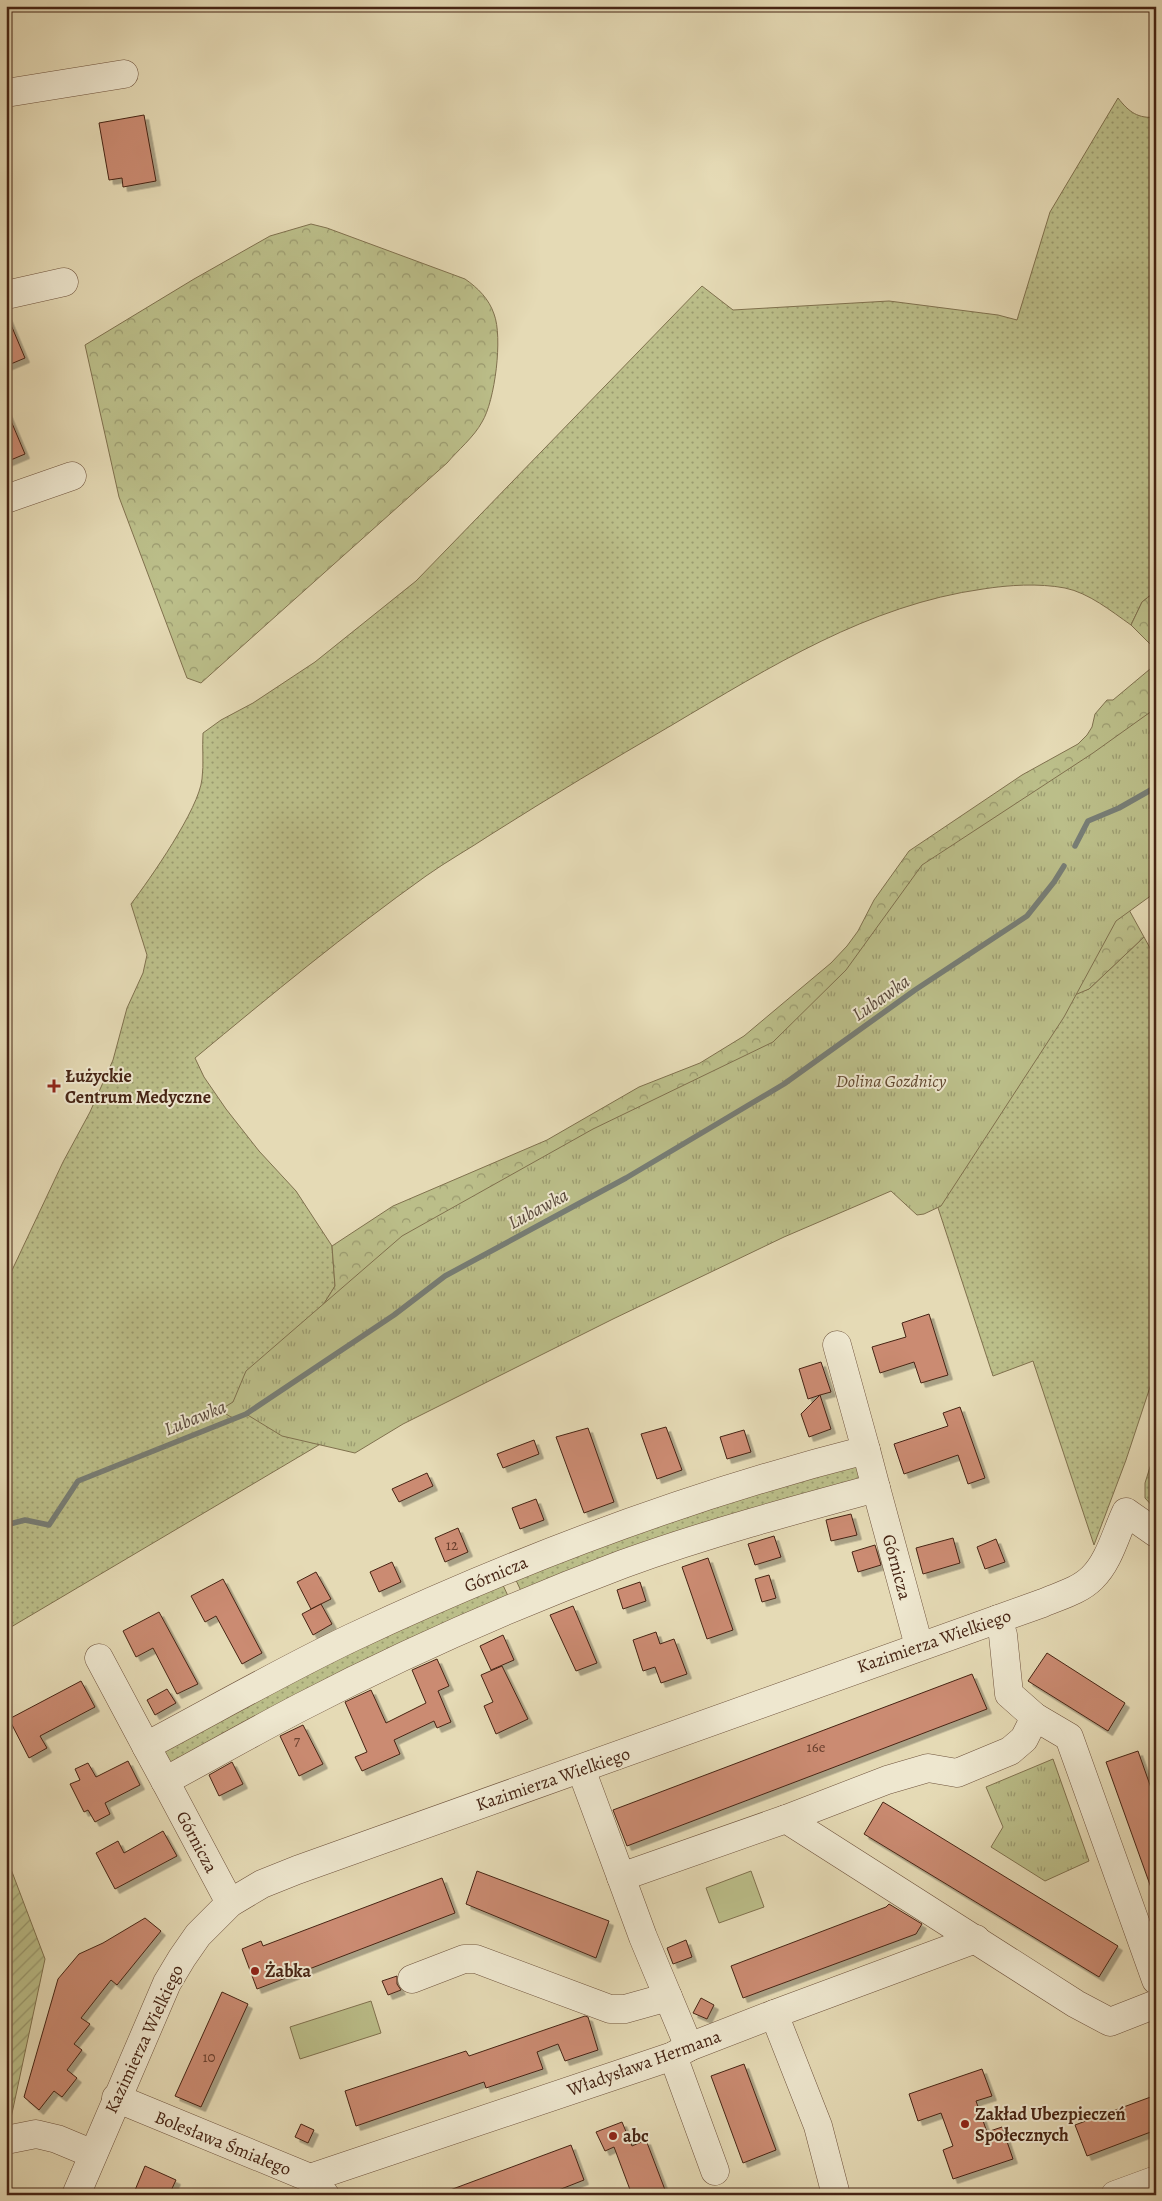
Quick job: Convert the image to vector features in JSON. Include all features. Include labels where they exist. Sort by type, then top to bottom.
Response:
[{"type":"street","points":[[6,92],[124,74]]},
{"type":"street","points":[[6,295],[64,282]]},
{"type":"street","points":[[6,499],[72,476]]},
{"type":"street","name":"Górnicza","points":[[837,1345],[919,1646]]},
{"type":"street","name":"Górnicza","points":[[146,1746],[350,1639],[503,1570],[585,1538],[772,1475],[866,1450]]},
{"type":"street","points":[[165,1781],[302,1707],[413,1652],[518,1606],[624,1564],[787,1512],[876,1488]]},
{"type":"street","name":"Kazimierza Wielkiego","points":[[76,2195],[116,2098],[167,1983],[198,1934],[230,1903],[262,1884],[297,1870],[998,1619],[1078,1588],[1092,1578],[1103,1564],[1126,1512],[1153,1531]]},
{"type":"street","points":[[503,1570],[518,1606]]},
{"type":"street","points":[[998,1619],[1003,1635],[1009,1694],[1035,1717],[1069,1737],[1156,1980]]},
{"type":"street","name":"Górnicza","points":[[99,1658],[230,1903]]},
{"type":"street","points":[[621,1877],[786,1819],[887,1780],[928,1768],[957,1774],[1010,1751],[1024,1739],[1035,1717]]},
{"type":"street","points":[[581,1769],[643,1937],[668,1997],[681,2052],[715,2171]]},
{"type":"street","points":[[786,1819],[1076,2004],[1110,2022],[1156,2004]]},
{"type":"street","name":"Władysława Hermana","points":[[317,2186],[681,2052],[774,2014],[976,1939]]},
{"type":"street","points":[[412,1979],[464,1959],[476,1958],[610,2009],[625,2009],[668,1997]]},
{"type":"street","points":[[774,2014],[818,2126],[836,2195]]},
{"type":"street","name":"Bolesława Śmiałego","points":[[116,2098],[317,2186]]},
{"type":"street","points":[[6,2140],[36,2134],[57,2139],[93,2154]]},
{"type":"street","points":[[1115,2195],[1156,2180]]},
{"type":"green space","points":[[1118,98],[1134,114],[1144,117],[1156,117],[1156,591],[1142,602],[1131,625],[1100,603],[1074,590],[1044,585],[1013,586],[983,589],[941,597],[900,609],[821,641],[626,752],[434,871],[338,942],[195,1058],[204,1077],[226,1109],[259,1151],[296,1191],[332,1246],[335,1286],[300,1342],[334,1436],[6,1630],[6,1283],[63,1162],[90,1112],[113,1060],[127,1008],[143,973],[147,955],[131,904],[150,878],[183,825],[199,792],[203,768],[203,733],[315,662],[416,581],[702,286],[733,310],[889,301],[998,315],[1017,320],[1050,212]]},
{"type":"green space","points":[[311,224],[327,228],[465,279],[479,290],[489,303],[497,324],[498,353],[491,400],[479,428],[447,463],[201,683],[187,678],[119,497],[85,345],[194,279],[270,236]]},
{"type":"green space","points":[[1156,591],[1156,650],[1131,625],[1142,602]]},
{"type":"green space","points":[[1156,664],[1156,875],[1112,879],[1144,937],[1089,989],[970,1039],[300,1342],[335,1286],[332,1246],[393,1206],[547,1140],[639,1087],[700,1063],[744,1036],[831,963],[847,946],[858,931],[874,900],[909,851],[1022,775],[1078,744],[1087,735],[1092,727],[1095,714],[1107,700],[1113,700]]},
{"type":"green space","name":"Dolina Gozdnicy","points":[[1156,708],[1156,892],[1116,921],[1064,1017],[941,1206],[924,1214],[917,1215],[891,1191],[784,1237],[613,1319],[403,1424],[355,1453],[282,1436],[246,1414],[234,1419],[220,1410],[233,1402],[246,1371],[402,1236],[593,1129],[773,1042],[846,970],[922,865],[1093,753]]},
{"type":"green space","points":[[1144,937],[1156,959],[1156,1369],[1126,1460],[1094,1545],[1033,1361],[993,1376],[927,1174],[733,1104],[1089,989]]},
{"type":"green space","points":[[1156,1448],[1156,1510],[1145,1498],[1145,1483]]},
{"type":"green space","points":[[856,1461],[864,1479],[521,1591],[515,1578],[517,1573]]},
{"type":"green space","points":[[502,1583],[508,1596],[170,1766],[163,1746],[293,1675]]},
{"type":"green space","points":[[1053,1759],[1089,1861],[1045,1881],[991,1847],[1003,1827],[986,1787]]},
{"type":"green space","points":[[6,1856],[45,1959],[8,2132],[6,2133]]},
{"type":"green space","points":[[751,1871],[764,1907],[719,1923],[706,1888]]},
{"type":"green space","points":[[371,2001],[381,2033],[300,2059],[290,2027]]},
{"type":"building","points":[[144,115],[156,181],[123,187],[122,178],[109,180],[99,123]]},
{"type":"building","points":[[6,313],[25,358],[6,366]]},
{"type":"building","points":[[6,409],[25,454],[6,462]]},
{"type":"building","points":[[929,1314],[948,1375],[921,1383],[914,1362],[880,1373],[872,1347],[906,1337],[902,1323]]},
{"type":"building","points":[[821,1362],[831,1392],[808,1399],[799,1369]]},
{"type":"building","points":[[820,1395],[831,1429],[809,1437],[801,1414]]},
{"type":"building","points":[[960,1407],[985,1478],[968,1484],[958,1455],[904,1474],[894,1444],[948,1426],[943,1413]]},
{"type":"building","points":[[666,1427],[682,1470],[657,1479],[641,1434]]},
{"type":"building","points":[[588,1428],[614,1502],[584,1513],[556,1437]]},
{"type":"building","points":[[744,1430],[751,1452],[727,1459],[720,1437]]},
{"type":"building","points":[[534,1440],[539,1454],[503,1468],[497,1454]]},
{"type":"building","points":[[427,1473],[433,1486],[399,1502],[392,1489]]},
{"type":"building","points":[[536,1499],[544,1520],[520,1529],[512,1508]]},
{"type":"building","points":[[851,1514],[857,1535],[831,1541],[826,1520]]},
{"type":"building","points":[[458,1528],[468,1552],[445,1562],[435,1538]]},
{"type":"building","points":[[774,1536],[781,1557],[755,1565],[748,1544]]},
{"type":"building","points":[[953,1538],[960,1563],[923,1574],[916,1548]]},
{"type":"building","points":[[996,1539],[1005,1562],[985,1569],[977,1547]]},
{"type":"building","points":[[875,1545],[881,1565],[858,1572],[852,1552]]},
{"type":"building","points":[[708,1558],[733,1630],[707,1639],[682,1567]]},
{"type":"building","points":[[392,1562],[401,1582],[379,1592],[370,1572]]},
{"type":"building","points":[[316,1572],[331,1599],[311,1609],[297,1582]]},
{"type":"building","points":[[769,1575],[776,1598],[762,1602],[755,1579]]},
{"type":"building","points":[[223,1579],[262,1653],[242,1664],[216,1616],[205,1622],[191,1596]]},
{"type":"building","points":[[640,1582],[646,1601],[623,1609],[617,1590]]},
{"type":"building","points":[[321,1604],[332,1624],[313,1635],[302,1614]]},
{"type":"building","points":[[573,1606],[597,1663],[576,1671],[550,1615]]},
{"type":"building","points":[[159,1612],[198,1684],[177,1694],[153,1648],[136,1657],[123,1631]]},
{"type":"building","points":[[656,1632],[660,1644],[674,1639],[687,1674],[661,1683],[655,1667],[643,1671],[633,1640]]},
{"type":"building","points":[[503,1635],[514,1660],[491,1670],[480,1646]]},
{"type":"building","points":[[1047,1653],[1125,1703],[1108,1731],[1028,1681]]},
{"type":"building","points":[[437,1659],[449,1686],[438,1691],[451,1722],[437,1728],[434,1721],[394,1740],[400,1754],[362,1771],[355,1757],[367,1752],[345,1702],[371,1690],[386,1723],[426,1703],[412,1670]]},
{"type":"building","points":[[502,1666],[528,1719],[496,1734],[484,1706],[493,1702],[481,1675]]},
{"type":"building","points":[[972,1674],[987,1709],[627,1846],[613,1810]]},
{"type":"building","points":[[81,1681],[95,1707],[40,1736],[47,1748],[29,1758],[9,1719]]},
{"type":"building","points":[[167,1689],[176,1703],[155,1715],[147,1700]]},
{"type":"building","points":[[303,1725],[323,1764],[299,1776],[280,1736]]},
{"type":"building","points":[[1138,1751],[1156,1802],[1156,1896],[1154,1896],[1106,1762]]},
{"type":"building","points":[[128,1761],[140,1785],[105,1803],[110,1814],[95,1822],[88,1810],[84,1812],[70,1784],[80,1780],[75,1769],[88,1763],[96,1777]]},
{"type":"building","points":[[232,1762],[243,1784],[219,1796],[209,1775]]},
{"type":"building","points":[[883,1802],[1118,1946],[1099,1977],[864,1834]]},
{"type":"building","points":[[163,1831],[177,1856],[115,1889],[96,1853],[118,1841],[124,1853]]},
{"type":"building","points":[[477,1871],[609,1921],[596,1958],[466,1904]]},
{"type":"building","points":[[442,1878],[455,1913],[257,1989],[242,1949],[261,1941],[263,1946]]},
{"type":"building","points":[[889,1904],[922,1924],[916,1934],[743,1998],[731,1966],[886,1907]]},
{"type":"building","points":[[145,1918],[161,1931],[117,1985],[111,1980],[81,2018],[90,2024],[74,2044],[82,2050],[67,2070],[77,2078],[62,2097],[54,2091],[39,2110],[24,2097],[58,1979],[79,1954],[103,1943]]},
{"type":"building","points":[[686,1940],[692,1957],[673,1964],[667,1948]]},
{"type":"building","points":[[397,1976],[397,1984],[401,1990],[388,1995],[382,1981]]},
{"type":"building","points":[[222,1992],[248,2004],[201,2107],[175,2096]]},
{"type":"building","points":[[701,1998],[714,2005],[707,2019],[693,2013]]},
{"type":"building","points":[[585,2016],[588,2017],[598,2050],[565,2061],[558,2044],[537,2052],[543,2069],[486,2088],[484,2082],[356,2126],[345,2091],[466,2051],[469,2056]]},
{"type":"building","points":[[744,2064],[776,2150],[743,2163],[711,2076]]},
{"type":"building","name":"Zakład Ubezpieczeń Społecznych","points":[[982,2069],[992,2096],[976,2101],[987,2132],[1002,2127],[1013,2159],[953,2179],[943,2150],[953,2146],[941,2113],[918,2121],[909,2094]]},
{"type":"building","points":[[1156,2095],[1156,2130],[1087,2156],[1075,2125]]},
{"type":"building","points":[[622,2122],[632,2146],[646,2140],[667,2195],[632,2195],[614,2147],[605,2151],[596,2132]]},
{"type":"building","points":[[301,2124],[314,2130],[308,2143],[295,2137]]},
{"type":"building","points":[[571,2145],[584,2180],[546,2195],[442,2195],[442,2193]]},
{"type":"building","points":[[145,2166],[176,2180],[169,2195],[133,2195]]},
{"type":"waterway","name":"Lubawka","points":[[1075,846],[1088,821],[1119,808],[1156,787]]},
{"type":"waterway","name":"Lubawka","points":[[6,1525],[25,1520],[49,1525],[78,1481],[246,1414],[394,1315],[445,1276],[626,1178],[784,1084],[915,990],[1027,916],[1064,866]]},
{"type":"place","name":"Łużyckie Centrum Medyczne","points":[[54,1086]]},
{"type":"place","name":"Żabka","points":[[255,1971]]},
{"type":"place","name":"Zakład Ubezpieczeń Społecznych","points":[[965,2124]]},
{"type":"place","name":"abc","points":[[613,2136]]}]
